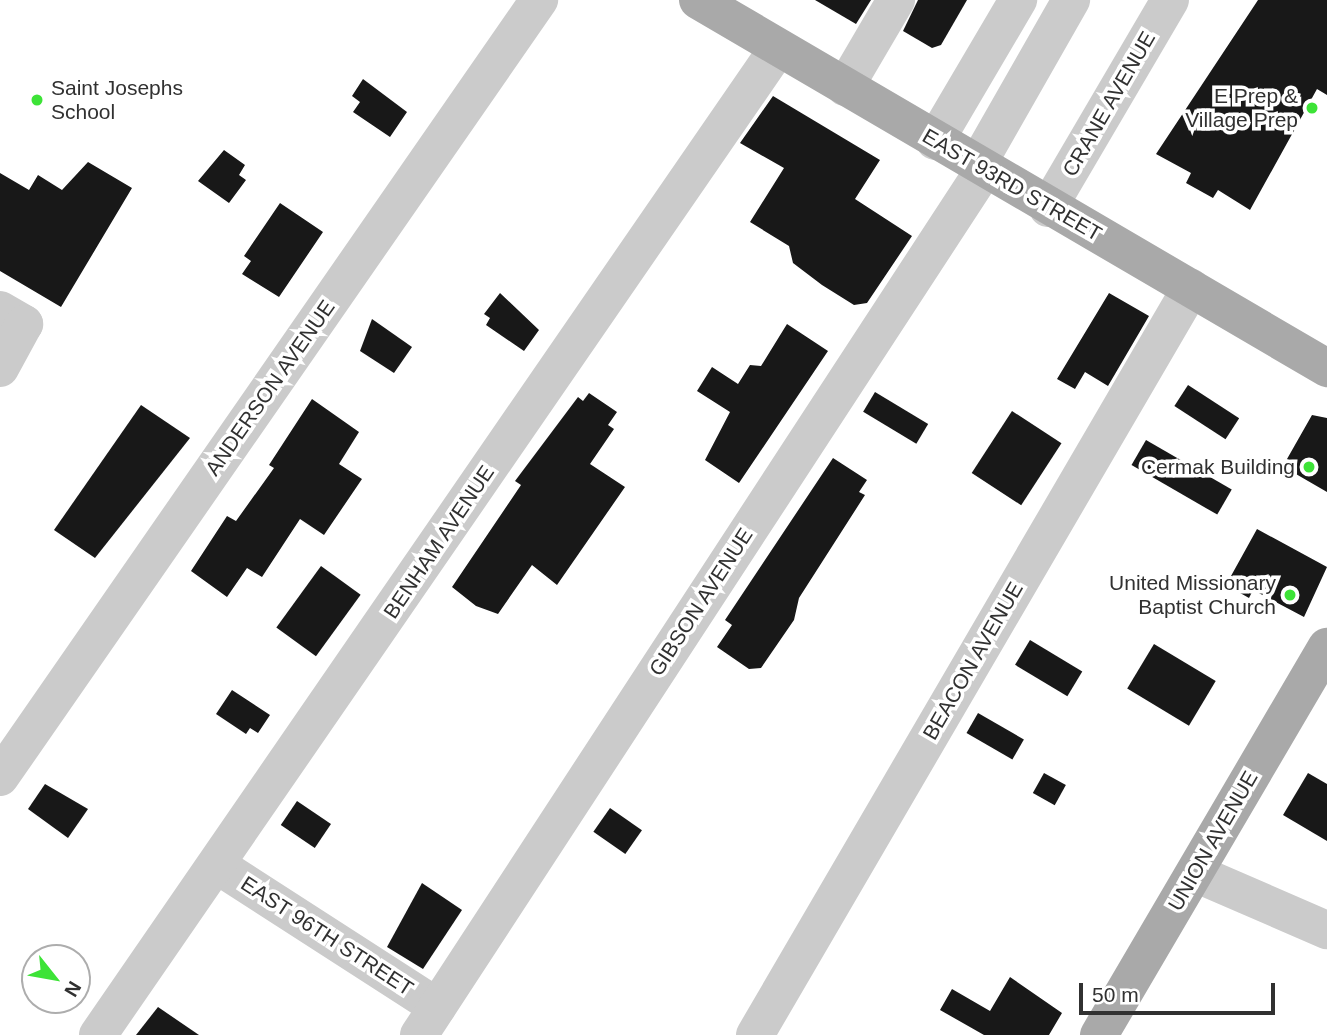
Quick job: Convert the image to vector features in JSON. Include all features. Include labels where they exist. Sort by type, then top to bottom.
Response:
[{"type":"main road","name":"EAST 93RD STREET","points":[[716,4],[778,48],[1327,369]]},
{"type":"main road","name":"UNION AVENUE","points":[[1099,1035],[1327,647]]},
{"type":"street","name":"ANDERSON AVENUE","points":[[0,776],[539,0]]},
{"type":"street","points":[[845,87],[896,0]]},
{"type":"street","points":[[935,141],[1018,0]]},
{"type":"street","name":"GIBSON AVENUE","points":[[428,1021],[980,168],[1071,0]]},
{"type":"street","name":"CRANE AVENUE","points":[[1048,208],[1170,0]]},
{"type":"street","name":"BENHAM AVENUE","points":[[98,1035],[778,48]]},
{"type":"street","name":"BEACON AVENUE","points":[[755,1035],[1191,288]]},
{"type":"street","points":[[0,310],[24,324],[0,368]]},
{"type":"street","name":"EAST 96TH STREET","points":[[217,865],[428,1021]]},
{"type":"street","points":[[1195,873],[1327,930]]},
{"type":"building","points":[[815,0],[871,0],[856,24]]},
{"type":"building","points":[[918,0],[967,0],[941,45],[932,48],[903,31]]},
{"type":"building","points":[[1258,0],[1327,0],[1327,95],[1317,89],[1250,210],[1218,190],[1213,198],[1186,183],[1191,173],[1156,154]]},
{"type":"building","points":[[363,79],[407,112],[390,137],[353,112],[360,102],[352,96]]},
{"type":"building","points":[[773,96],[880,160],[855,199],[912,236],[867,303],[854,305],[822,285],[793,263],[789,246],[750,222],[784,168],[740,143]]},
{"type":"building","points":[[224,150],[245,165],[239,175],[246,180],[229,203],[198,181]]},
{"type":"building","points":[[88,162],[132,188],[61,307],[0,271],[0,173],[29,190],[38,175],[62,190]]},
{"type":"building","points":[[280,203],[323,232],[279,297],[242,274],[251,261],[244,256]]},
{"type":"building","points":[[500,293],[539,330],[524,351],[486,325],[490,318],[484,314]]},
{"type":"building","points":[[1109,293],[1149,316],[1108,386],[1085,372],[1075,389],[1057,379]]},
{"type":"building","points":[[372,319],[412,347],[394,373],[360,351]]},
{"type":"building","points":[[787,324],[828,351],[739,483],[705,460],[730,412],[697,391],[712,367],[738,384],[750,365],[761,366]]},
{"type":"building","points":[[1188,385],[1239,418],[1226,439],[1174,406]]},
{"type":"building","points":[[875,392],[928,424],[916,444],[863,412]]},
{"type":"building","points":[[589,393],[617,412],[608,425],[614,429],[590,464],[625,487],[557,585],[532,565],[498,614],[476,606],[452,587],[521,485],[515,481],[578,397],[583,401]]},
{"type":"building","points":[[312,399],[359,432],[339,464],[362,479],[324,535],[300,519],[262,577],[247,568],[227,597],[191,571],[227,516],[236,521],[274,468],[269,465]]},
{"type":"building","points":[[141,405],[190,438],[95,558],[54,530]]},
{"type":"building","points":[[1012,411],[1061,443],[1021,505],[972,473]]},
{"type":"building","name":"Cermak Building","points":[[1312,415],[1327,418],[1327,492],[1289,470],[1293,463],[1287,459]]},
{"type":"building","points":[[1146,440],[1232,490],[1217,515],[1132,465]]},
{"type":"building","points":[[833,458],[867,480],[859,492],[865,495],[799,598],[794,620],[761,668],[749,669],[717,647],[732,625],[725,620]]},
{"type":"building","points":[[1257,529],[1327,567],[1304,617],[1253,590],[1249,598],[1226,585]]},
{"type":"building","points":[[321,566],[361,595],[316,656],[276,627]]},
{"type":"building","points":[[1030,640],[1082,671],[1067,696],[1015,665]]},
{"type":"building","points":[[1154,644],[1216,681],[1189,726],[1127,689]]},
{"type":"building","points":[[232,690],[270,715],[258,733],[250,728],[246,734],[216,714]]},
{"type":"building","points":[[978,713],[1024,739],[1012,759],[966,733]]},
{"type":"building","points":[[1044,773],[1066,785],[1055,805],[1033,793]]},
{"type":"building","points":[[1308,773],[1327,784],[1327,841],[1283,815]]},
{"type":"building","points":[[45,784],[88,809],[68,838],[28,809]]},
{"type":"building","points":[[297,801],[331,824],[315,848],[281,825]]},
{"type":"building","points":[[610,808],[642,830],[625,854],[593,832]]},
{"type":"building","points":[[422,883],[462,910],[423,969],[387,947]]},
{"type":"building","points":[[1010,977],[1062,1013],[1049,1035],[984,1035],[940,1010],[952,989],[990,1011]]},
{"type":"building","points":[[158,1007],[199,1035],[136,1035]]},
{"type":"place","name":"Saint Josephs School","points":[[37,100]]},
{"type":"place","name":"E Prep & Village Prep","points":[[1312,108]]},
{"type":"place","name":"Cermak Building","points":[[1309,467]]},
{"type":"place","name":"United Missionary Baptist Church","points":[[1290,595]]}]
